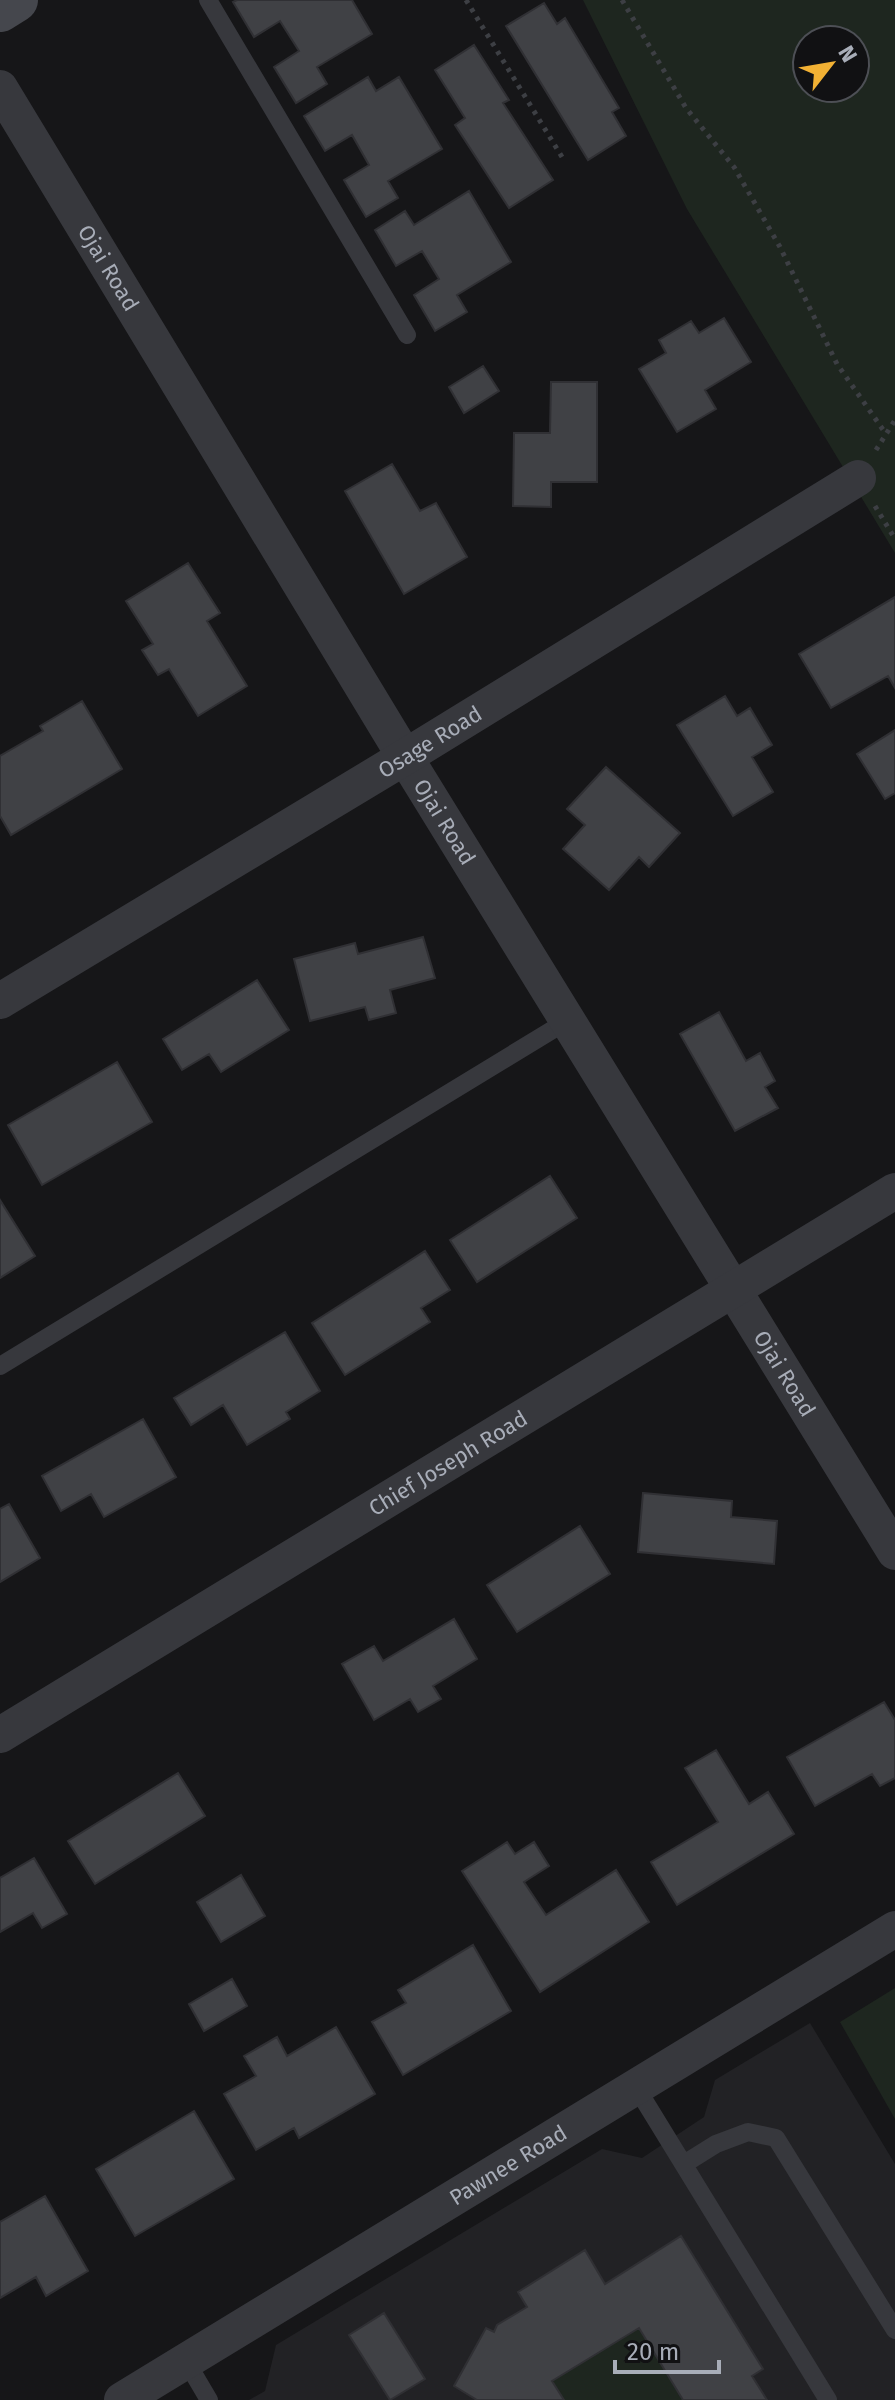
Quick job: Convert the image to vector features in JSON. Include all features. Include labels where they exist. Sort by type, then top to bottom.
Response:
[{"type":"main road","points":[[0,10],[16,0]]},
{"type":"street","name":"Ojai Road","points":[[0,88],[405,757],[895,1552]]},
{"type":"street","name":"Osage Road","points":[[0,1001],[405,757],[858,478]]},
{"type":"street","name":"Chief Joseph Road","points":[[0,1735],[895,1191]]},
{"type":"street","name":"Pawnee Road","points":[[122,2400],[895,1929]]},
{"type":"lane","points":[[208,0],[407,335]]},
{"type":"lane","points":[[0,1366],[567,1021]]},
{"type":"lane","points":[[636,2087],[828,2400]]},
{"type":"lane","points":[[684,2164],[716,2144],[748,2132],[776,2138],[895,2330]]},
{"type":"lane","points":[[186,2361],[209,2400]]},
{"type":"path","points":[[466,0],[562,157]]},
{"type":"path","points":[[622,0],[686,108],[734,167],[780,247],[837,364],[886,434]]},
{"type":"shaded area","points":[[583,0],[895,0],[895,553],[687,209]]},
{"type":"shaded area","points":[[895,1988],[895,2119],[840,2022]]},
{"type":"shaded area","points":[[810,2023],[895,2164],[895,2400],[249,2400],[265,2391],[276,2345],[602,2149],[642,2158],[704,2117],[715,2080]]},
{"type":"shaded area","points":[[639,2328],[683,2400],[564,2400],[552,2381]]},
{"type":"building","points":[[352,0],[372,34],[317,67],[327,84],[296,103],[274,67],[299,51],[280,21],[254,37],[233,2]]},
{"type":"building","points":[[544,3],[557,24],[565,18],[619,108],[612,112],[626,136],[588,160],[506,26]]},
{"type":"building","points":[[474,45],[509,100],[503,103],[553,180],[509,208],[455,125],[465,118],[435,70]]},
{"type":"building","points":[[368,77],[376,91],[399,77],[442,149],[388,181],[398,198],[366,217],[344,180],[369,165],[352,135],[325,151],[304,116]]},
{"type":"building","points":[[469,191],[511,262],[457,295],[467,312],[435,331],[414,295],[439,279],[422,251],[396,266],[375,230],[405,211],[414,225]]},
{"type":"building","points":[[724,318],[751,362],[705,390],[716,409],[677,432],[639,369],[666,353],[659,340],[691,321],[699,333]]},
{"type":"building","points":[[483,366],[499,391],[464,413],[449,387]]},
{"type":"building","points":[[551,382],[597,382],[597,482],[551,482],[551,507],[513,506],[514,433],[550,433]]},
{"type":"building","points":[[392,464],[420,511],[436,503],[467,557],[404,594],[345,491]]},
{"type":"building","points":[[188,563],[220,613],[207,621],[247,686],[198,716],[169,669],[158,675],[142,650],[153,644],[126,601]]},
{"type":"building","points":[[895,597],[895,688],[888,676],[831,708],[799,654]]},
{"type":"building","points":[[725,696],[737,716],[750,708],[772,745],[752,757],[773,792],[733,816],[677,725]]},
{"type":"building","points":[[82,701],[122,769],[11,835],[0,816],[0,756],[43,731],[40,726]]},
{"type":"building","points":[[895,730],[895,793],[885,799],[857,754]]},
{"type":"building","points":[[606,767],[680,833],[649,867],[639,857],[609,890],[563,849],[585,825],[567,809]]},
{"type":"building","points":[[423,937],[435,978],[390,990],[396,1013],[369,1020],[365,1007],[310,1021],[294,959],[355,943],[358,954]]},
{"type":"building","points":[[257,980],[289,1030],[221,1072],[209,1054],[182,1070],[163,1039]]},
{"type":"building","points":[[719,1012],[746,1061],[760,1053],[775,1081],[765,1087],[778,1108],[735,1131],[680,1034]]},
{"type":"building","points":[[117,1062],[152,1122],[42,1185],[8,1125]]},
{"type":"building","points":[[550,1176],[577,1218],[477,1282],[450,1240]]},
{"type":"building","points":[[0,1200],[35,1256],[0,1278]]},
{"type":"building","points":[[425,1251],[450,1290],[421,1308],[430,1322],[345,1375],[312,1323]]},
{"type":"building","points":[[285,1332],[320,1391],[286,1412],[290,1419],[247,1445],[223,1405],[191,1425],[174,1398]]},
{"type":"building","points":[[143,1419],[176,1477],[104,1517],[91,1494],[61,1511],[42,1476]]},
{"type":"building","points":[[643,1493],[732,1501],[731,1517],[777,1521],[774,1564],[638,1552]]},
{"type":"building","points":[[9,1504],[40,1558],[0,1582],[0,1509]]},
{"type":"building","points":[[580,1526],[610,1574],[517,1632],[487,1585]]},
{"type":"building","points":[[454,1619],[477,1659],[433,1686],[441,1699],[418,1712],[410,1699],[374,1720],[342,1664],[374,1646],[383,1661]]},
{"type":"building","points":[[884,1702],[895,1720],[895,1778],[880,1786],[872,1774],[815,1806],[787,1757]]},
{"type":"building","points":[[716,1750],[749,1804],[768,1792],[794,1834],[677,1905],[651,1862],[718,1822],[685,1768]]},
{"type":"building","points":[[178,1773],[205,1816],[95,1884],[68,1841]]},
{"type":"building","points":[[507,1842],[515,1854],[534,1842],[549,1866],[524,1882],[546,1915],[616,1870],[649,1922],[540,1992],[462,1871]]},
{"type":"building","points":[[34,1858],[67,1914],[42,1928],[33,1913],[0,1932],[0,1878]]},
{"type":"building","points":[[241,1875],[265,1916],[221,1942],[197,1902]]},
{"type":"building","points":[[473,1945],[511,2011],[403,2075],[372,2022],[406,2003],[398,1990]]},
{"type":"building","points":[[232,1979],[247,2006],[204,2031],[189,2004]]},
{"type":"building","points":[[336,2027],[375,2094],[299,2138],[294,2128],[256,2150],[224,2094],[256,2076],[244,2056],[277,2037],[287,2056]]},
{"type":"building","points":[[194,2111],[234,2179],[135,2236],[96,2169]]},
{"type":"building","points":[[45,2196],[88,2271],[46,2296],[36,2277],[0,2298],[0,2222]]},
{"type":"building","points":[[681,2236],[763,2369],[752,2376],[767,2400],[683,2400],[639,2328],[552,2381],[564,2400],[477,2400],[454,2386],[486,2328],[494,2332],[497,2325],[527,2307],[518,2292],[585,2250],[605,2284]]},
{"type":"building","points":[[384,2313],[425,2379],[390,2400],[349,2335]]}]
